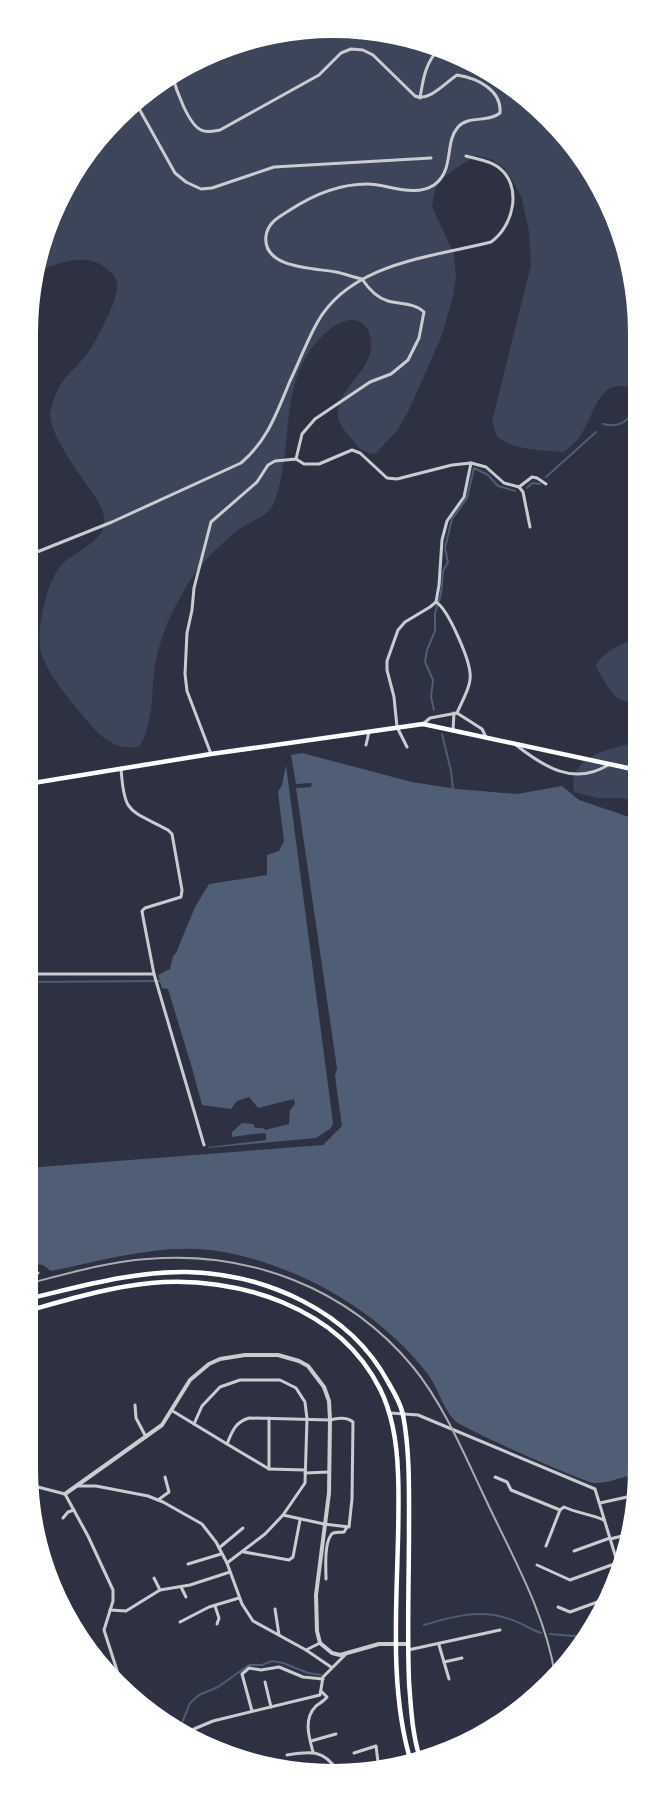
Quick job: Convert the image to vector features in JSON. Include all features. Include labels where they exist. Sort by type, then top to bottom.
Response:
[{"type":"main road","points":[[38,782],[211,754],[423,724],[628,768]]},
{"type":"main road","points":[[38,1297],[142,1274],[188,1272],[253,1282],[291,1295],[335,1319],[348,1330],[380,1367],[403,1413],[409,1490],[408,1650],[411,1708],[419,1751]]},
{"type":"main road","points":[[38,1308],[150,1283],[188,1282],[243,1289],[301,1311],[343,1339],[361,1360],[380,1388],[390,1413],[395,1437],[398,1473],[397,1644],[400,1702],[408,1754]]},
{"type":"street","points":[[175,83],[179,96],[195,124],[201,130],[210,132],[220,130],[319,75],[334,58],[351,49],[363,50],[373,55],[415,96],[420,98],[429,97],[442,84],[457,75],[466,76],[493,91],[499,98],[500,113],[494,118],[467,121],[459,126],[454,133],[446,173],[434,185],[418,190],[402,190],[367,184],[327,190],[272,222],[267,231],[268,247],[273,255],[286,263],[362,279],[381,298],[419,307],[424,312],[419,338],[408,360],[391,374],[370,382],[315,419],[302,434],[296,459]]},
{"type":"street","points":[[420,98],[424,73],[433,55]]},
{"type":"street","points":[[140,110],[175,173],[186,182],[201,189],[212,188],[249,173],[283,165],[431,158]]},
{"type":"street","points":[[38,552],[112,522],[241,463],[255,451],[269,430],[317,322],[335,299],[362,279],[396,265],[491,242],[499,236],[505,228],[513,199],[509,179],[497,166],[466,156]]},
{"type":"street","points":[[211,754],[187,691],[185,674],[187,633],[194,588],[211,522],[257,482],[268,465],[275,461],[296,459],[304,464],[319,464],[352,450],[360,453],[387,477],[397,479],[452,465],[471,463],[486,468],[504,483],[519,488],[523,492],[530,527]]},
{"type":"street","points":[[407,747],[397,727],[394,697],[387,670],[390,648],[398,630],[405,622],[436,602],[442,540],[447,521],[464,497],[471,463]]},
{"type":"street","points":[[519,488],[531,477],[546,484]]},
{"type":"street","points":[[436,602],[442,606],[454,629],[471,674],[469,685],[455,713],[453,730]]},
{"type":"street","points":[[423,724],[430,718],[455,713],[482,729],[486,737]]},
{"type":"street","points":[[366,745],[369,731]]},
{"type":"street","points":[[514,744],[550,769],[565,773],[597,772],[608,765]]},
{"type":"street","points":[[121,768],[125,802],[130,810],[172,834],[182,890],[181,897],[145,908],[142,911],[155,974],[204,1145]]},
{"type":"street","points":[[38,974],[155,974]]},
{"type":"street","points":[[66,1494],[162,1425],[190,1380],[209,1364],[234,1356],[278,1355],[299,1361],[315,1374],[324,1387],[330,1420],[329,1493],[316,1595],[317,1631],[320,1643],[332,1653],[345,1655],[379,1644],[408,1644]]},
{"type":"street","points":[[194,1424],[202,1406],[220,1387],[240,1380],[280,1380],[290,1383],[302,1395],[305,1402],[307,1419],[305,1483],[283,1515],[266,1534],[226,1563]]},
{"type":"street","points":[[135,1405],[136,1418],[146,1437]]},
{"type":"street","points":[[171,1410],[269,1469],[329,1472]]},
{"type":"street","points":[[390,1413],[417,1415],[450,1427],[595,1489],[615,1556]]},
{"type":"street","points":[[227,1444],[236,1425],[241,1420],[249,1418],[330,1420],[336,1418],[350,1419],[353,1422],[352,1510],[349,1527],[344,1532],[331,1535],[326,1555],[326,1579]]},
{"type":"street","points":[[269,1418],[269,1469]]},
{"type":"street","points":[[158,1500],[169,1492],[165,1477]]},
{"type":"street","points":[[495,1477],[507,1482],[511,1490],[560,1510]]},
{"type":"street","points":[[77,1486],[107,1487],[158,1500],[202,1524],[226,1563],[239,1598],[253,1621],[306,1650],[331,1668]]},
{"type":"street","points":[[38,1487],[66,1494],[113,1590],[113,1601],[104,1630],[117,1670]]},
{"type":"street","points":[[600,1503],[627,1497]]},
{"type":"street","points":[[546,1546],[560,1510],[564,1507],[604,1520]]},
{"type":"street","points":[[63,1518],[68,1512],[74,1510]]},
{"type":"street","points":[[283,1515],[347,1527]]},
{"type":"street","points":[[243,1552],[289,1560],[293,1557],[300,1520]]},
{"type":"street","points":[[218,1548],[243,1528]]},
{"type":"street","points":[[574,1551],[620,1536]]},
{"type":"street","points":[[188,1564],[221,1554]]},
{"type":"street","points":[[537,1565],[570,1580],[613,1565]]},
{"type":"street","points":[[110,1610],[126,1611],[160,1590],[181,1587],[230,1572]]},
{"type":"street","points":[[154,1578],[160,1590]]},
{"type":"street","points":[[181,1587],[186,1597]]},
{"type":"street","points":[[180,1622],[214,1606],[239,1598]]},
{"type":"street","points":[[558,1607],[570,1612],[597,1602]]},
{"type":"street","points":[[214,1606],[219,1618],[216,1624]]},
{"type":"street","points":[[275,1609],[279,1635]]},
{"type":"street","points":[[408,1650],[500,1630]]},
{"type":"street","points":[[306,1650],[320,1643]]},
{"type":"street","points":[[439,1645],[449,1679]]},
{"type":"street","points":[[194,1729],[213,1721],[320,1695],[323,1678],[345,1655]]},
{"type":"street","points":[[444,1662],[462,1658]]},
{"type":"street","points":[[252,1711],[242,1674],[249,1668],[261,1670],[279,1667],[303,1677],[323,1678]]},
{"type":"street","points":[[265,1682],[271,1707]]},
{"type":"street","points":[[313,1752],[308,1722],[312,1711],[327,1697],[322,1692]]},
{"type":"street","points":[[311,1742],[336,1734]]},
{"type":"street","points":[[354,1753],[376,1746],[378,1761]]},
{"type":"street","points":[[287,1755],[313,1752],[331,1764]]},
{"type":"shaded area","points":[[314,38],[352,38],[391,43],[446,60],[497,87],[542,124],[579,169],[606,220],[623,275],[628,314],[628,388],[613,387],[599,399],[584,430],[564,452],[519,447],[497,436],[492,422],[531,265],[529,232],[522,199],[504,168],[491,159],[476,156],[459,166],[440,180],[432,207],[454,254],[456,277],[453,296],[442,335],[409,410],[397,431],[375,454],[360,449],[341,424],[338,409],[347,390],[366,363],[371,344],[368,330],[361,322],[350,320],[337,324],[312,348],[300,368],[293,389],[285,457],[274,503],[268,512],[238,530],[208,557],[189,582],[169,620],[159,647],[150,717],[140,746],[119,746],[106,739],[95,729],[62,690],[44,662],[41,653],[41,620],[47,593],[57,570],[69,558],[96,539],[103,527],[104,519],[99,502],[60,443],[51,423],[50,412],[60,386],[84,358],[101,330],[117,289],[114,276],[100,264],[72,260],[45,269],[53,238],[68,202],[87,169],[124,124],[169,87],[220,60],[275,43]]},
{"type":"shaded area","points":[[628,642],[628,701],[618,698],[611,692],[596,665],[609,651]]},
{"type":"shaded area","points":[[628,744],[628,799],[597,798],[574,792],[577,770],[584,762],[603,751]]},
{"type":"shaded area","points":[[302,753],[412,782],[457,789],[517,794],[562,786],[579,800],[628,817],[628,1476],[594,1483],[461,1425],[450,1415],[427,1373],[387,1331],[341,1297],[289,1271],[234,1254],[188,1249],[142,1252],[51,1271],[38,1264],[38,1167],[323,1145],[342,1126],[335,1076],[337,1068],[296,788],[311,787],[312,783],[296,784],[291,755]]},
{"type":"shaded area","points":[[286,765],[333,1123],[331,1128],[316,1138],[208,1148],[266,1140],[266,1134],[262,1133],[232,1137],[232,1132],[242,1123],[253,1124],[255,1128],[265,1130],[289,1124],[290,1110],[295,1104],[294,1099],[258,1108],[249,1097],[237,1101],[231,1109],[202,1105],[168,989],[162,988],[158,975],[170,969],[173,956],[195,907],[209,884],[267,875],[267,855],[279,851],[284,841],[278,792],[282,785]]},
{"type":"waterway","points":[[603,424],[618,424],[628,419]]},
{"type":"waterway","points":[[546,477],[596,432]]},
{"type":"waterway","points":[[434,710],[431,697],[433,680],[425,662],[435,631],[435,613],[441,594],[443,571],[448,562],[445,548],[452,519],[467,498],[474,468],[488,475],[498,486],[515,491]]},
{"type":"waterway","points":[[527,488],[532,483],[540,484]]},
{"type":"waterway","points":[[442,734],[453,789]]},
{"type":"waterway","points":[[38,982],[162,981]]},
{"type":"waterway","points":[[424,1625],[454,1617],[485,1614],[511,1619],[541,1633]]},
{"type":"waterway","points":[[550,1634],[577,1636]]},
{"type":"waterway","points":[[182,1723],[190,1703],[199,1695],[218,1687],[249,1665],[262,1665],[272,1661],[321,1675]]},
{"type":"railway","points":[[38,1281],[86,1269],[147,1259],[185,1258],[222,1261],[258,1268],[294,1280],[327,1296],[358,1316],[387,1339],[413,1367],[444,1414],[536,1607],[553,1666]]}]
